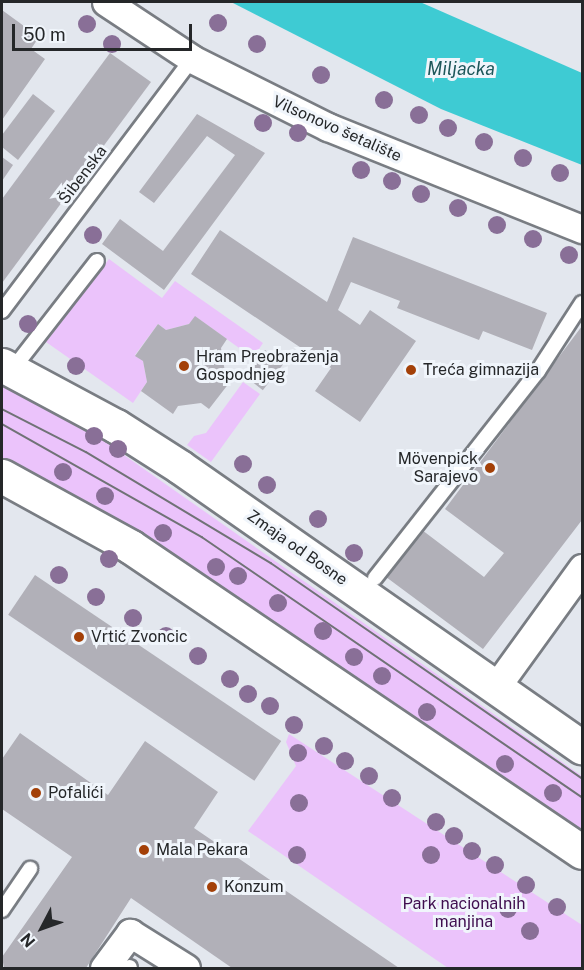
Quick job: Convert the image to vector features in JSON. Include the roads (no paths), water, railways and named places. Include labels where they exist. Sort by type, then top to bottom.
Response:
[{"type":"main road","name":"Zmaja od Bosne","points":[[7,368],[116,426],[180,467],[582,747]]},
{"type":"main road","points":[[2,476],[131,547],[582,852]]},
{"type":"street","name":"Vilsonovo šetalište","points":[[106,2],[192,59],[328,127],[582,229]]},
{"type":"street","points":[[496,687],[582,568]]},
{"type":"street","points":[[121,968],[130,933],[186,969]]},
{"type":"lane","name":"Šibenska","points":[[2,311],[192,59]]},
{"type":"lane","points":[[7,368],[97,261]]},
{"type":"lane","points":[[375,578],[538,371],[582,303]]},
{"type":"lane","points":[[2,910],[30,869]]},
{"type":"water","name":"Miljacka","points":[[231,2],[420,2],[582,73],[582,165],[441,109]]},
{"type":"tram line","points":[[2,409],[86,452],[271,563],[582,778]]},
{"type":"tram line","points":[[2,424],[202,537],[582,797]]},
{"type":"place","name":"Hram Preobraženja Gospodnjeg","points":[[184,366]]},
{"type":"place","name":"Treća gimnazija","points":[[411,370]]},
{"type":"place","name":"Mövenpick Sarajevo","points":[[490,468]]},
{"type":"place","name":"Vrtić Zvoncic","points":[[79,637]]},
{"type":"place","name":"Pofalići","points":[[36,793]]},
{"type":"place","name":"Mala Pekara","points":[[144,850]]},
{"type":"place","name":"Konzum","points":[[212,887]]},
{"type":"park label","name":"Park nacionalnih manjina","points":[[464,913]]}]
